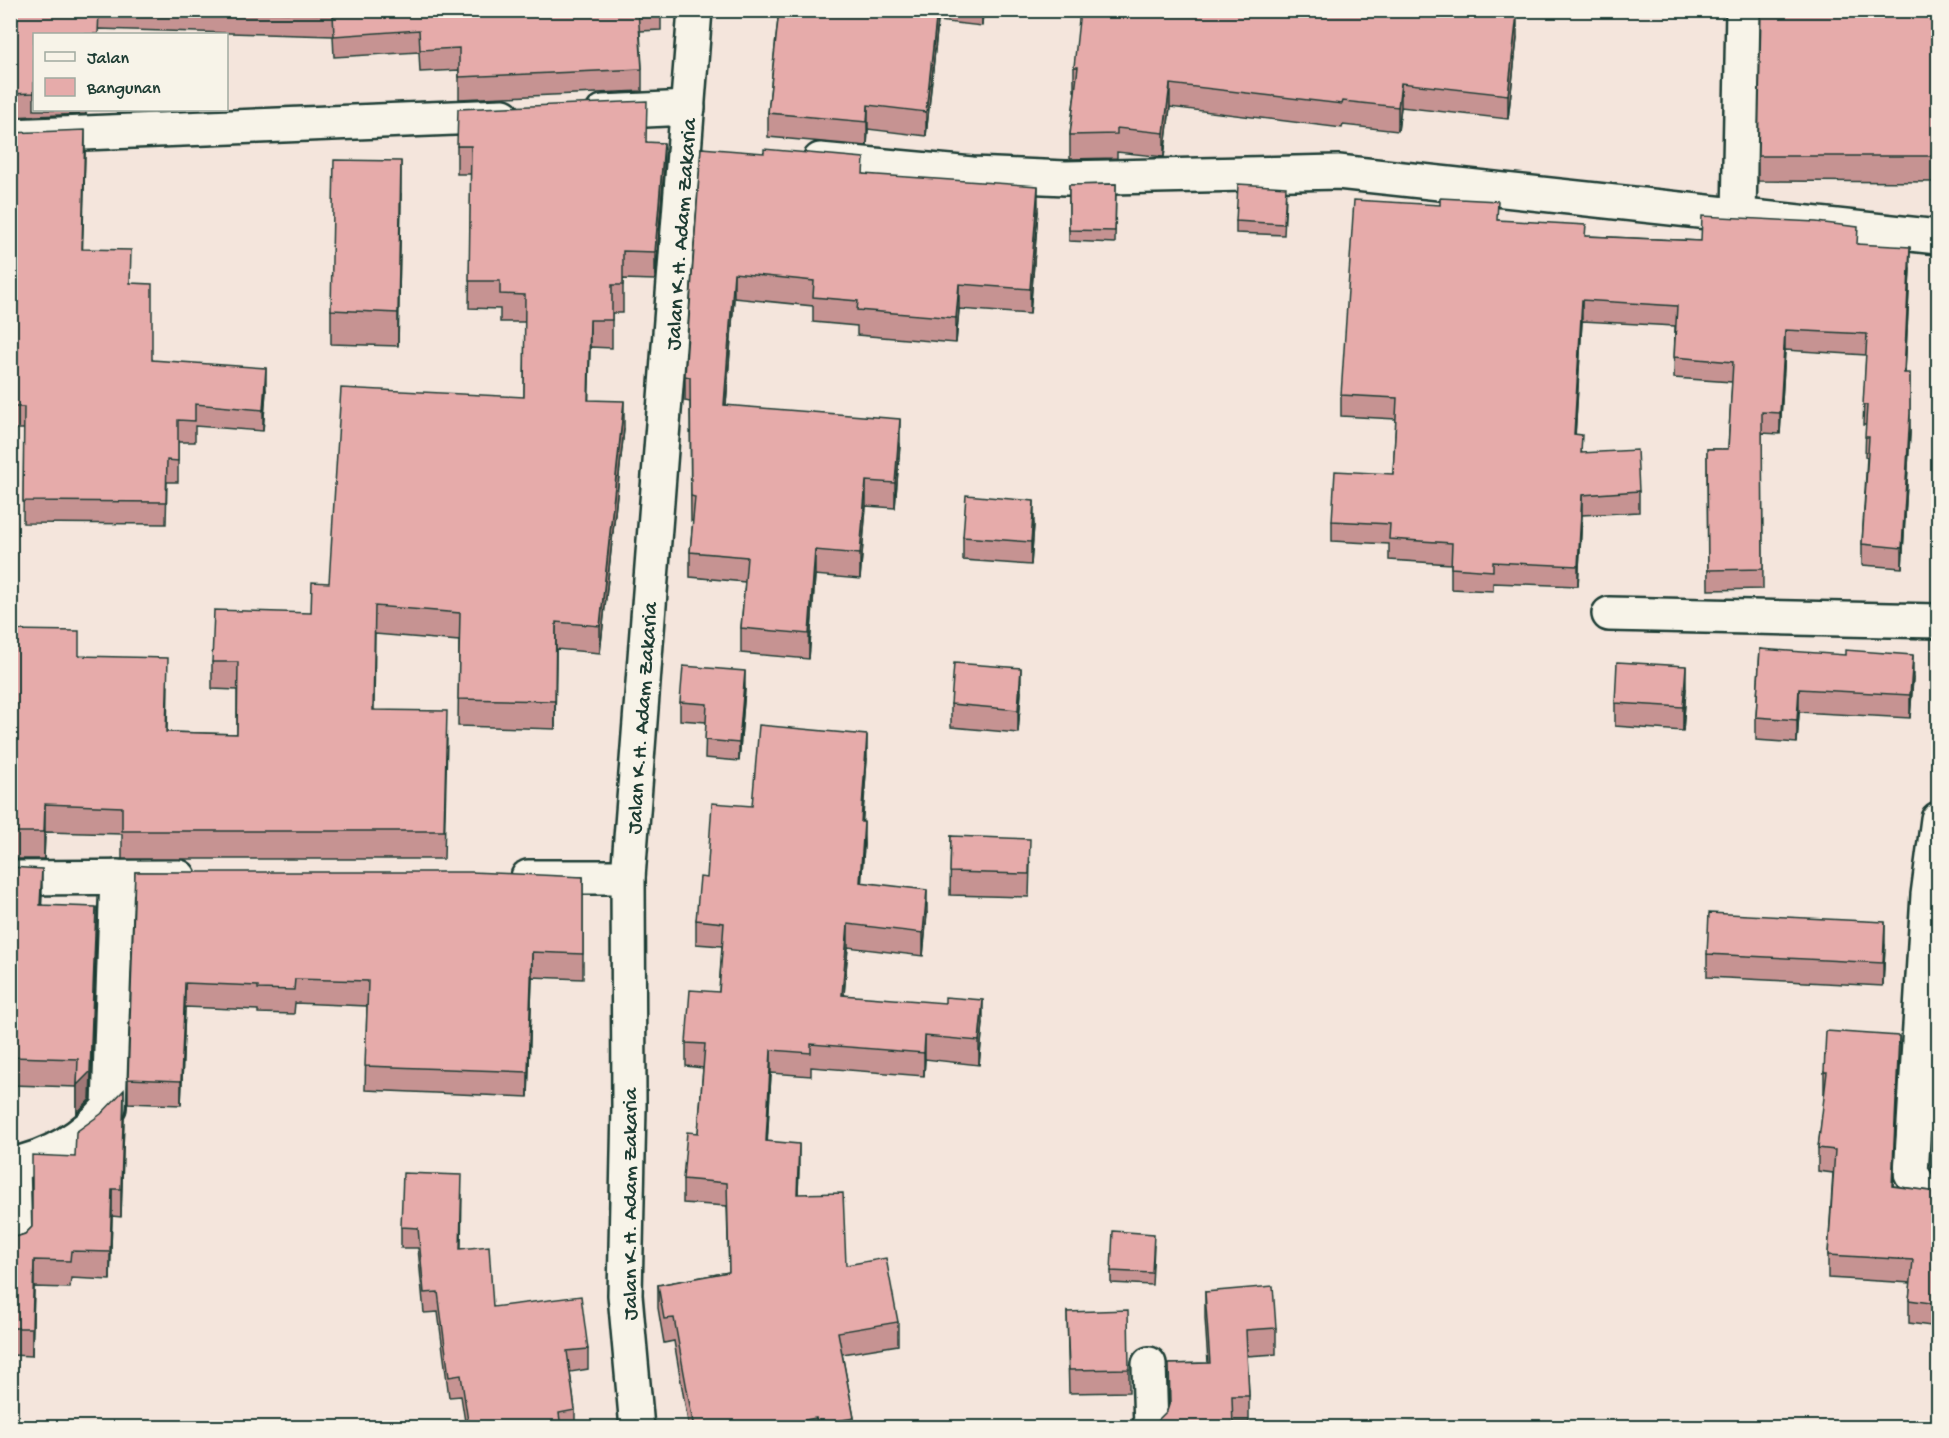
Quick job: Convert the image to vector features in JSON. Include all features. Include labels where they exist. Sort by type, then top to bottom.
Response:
[{"type":"street","name":"Jalan K.H. Adam Zakaria","points":[[636,1428],[625,1295],[629,1106],[628,877],[696,10]]},
{"type":"street","points":[[1740,215],[1743,10]]},
{"type":"street","points":[[569,113],[688,108]]},
{"type":"street","points":[[10,136],[533,115]]},
{"type":"street","points":[[684,148],[718,151]]},
{"type":"street","points":[[787,157],[972,174],[1066,178],[1338,172],[1938,237]]},
{"type":"street","points":[[1609,614],[1938,621]]},
{"type":"street","points":[[1938,819],[1928,895],[1911,1173],[1923,1191],[1938,1194]]},
{"type":"street","points":[[15,1246],[12,1165],[61,1149],[96,1123],[109,1107],[117,877]]},
{"type":"street","points":[[10,878],[212,877]]},
{"type":"street","points":[[497,877],[628,877]]},
{"type":"street","points":[[1149,1364],[1150,1428]]},
{"type":"building","points":[[10,10],[99,10],[98,33],[33,33],[33,93],[10,94]]},
{"type":"building","points":[[203,10],[638,10],[642,69],[459,77],[459,48],[420,50],[419,30],[334,36],[333,14]]},
{"type":"building","points":[[779,10],[937,10],[926,112],[868,105],[867,122],[768,113]]},
{"type":"building","points":[[1080,10],[1505,10],[1505,12],[1517,14],[1508,95],[1401,83],[1398,107],[1343,101],[1342,104],[1170,84],[1164,133],[1117,128],[1117,134],[1070,135],[1078,67],[1074,67]]},
{"type":"building","points":[[1761,10],[1938,10],[1938,156],[1758,156]]},
{"type":"building","points":[[647,101],[646,142],[664,143],[655,252],[623,251],[623,285],[612,285],[612,320],[590,320],[588,400],[624,401],[600,626],[556,622],[555,701],[458,699],[460,613],[375,606],[373,710],[447,711],[444,831],[122,831],[122,807],[45,804],[44,832],[10,832],[10,630],[79,631],[79,656],[168,658],[166,732],[237,734],[238,662],[212,662],[214,610],[311,613],[312,582],[329,583],[341,388],[524,397],[525,295],[500,294],[500,281],[469,281],[471,146],[457,146],[458,109]]},
{"type":"building","points":[[85,130],[82,249],[131,250],[130,283],[152,284],[152,360],[266,368],[263,410],[195,404],[195,421],[178,420],[178,461],[167,460],[166,502],[23,501],[24,407],[10,407],[10,133]]},
{"type":"building","points":[[701,148],[764,153],[764,149],[864,158],[863,174],[1038,186],[1030,289],[959,284],[956,318],[857,310],[858,301],[813,297],[814,281],[734,273],[724,405],[900,419],[895,483],[866,481],[860,554],[815,550],[809,634],[741,628],[747,557],[690,552],[695,497],[691,496],[690,377],[685,376]]},
{"type":"building","points":[[334,160],[401,161],[398,313],[331,310]]},
{"type":"building","points":[[1116,184],[1115,231],[1069,230],[1069,185]]},
{"type":"building","points":[[1238,184],[1286,187],[1284,224],[1236,221]]},
{"type":"building","points":[[1440,198],[1498,201],[1497,220],[1586,225],[1585,236],[1701,241],[1702,216],[1816,222],[1858,227],[1857,244],[1910,247],[1904,373],[1910,373],[1910,413],[1902,548],[1862,544],[1869,437],[1865,437],[1867,405],[1863,405],[1867,334],[1785,330],[1780,413],[1762,412],[1763,569],[1708,570],[1707,449],[1728,449],[1733,362],[1674,357],[1677,306],[1582,300],[1574,434],[1582,435],[1581,453],[1637,450],[1639,491],[1582,495],[1578,566],[1493,562],[1493,571],[1451,568],[1452,543],[1389,539],[1390,524],[1332,521],[1335,471],[1393,474],[1397,398],[1341,395],[1354,200],[1440,205]]},
{"type":"building","points":[[966,495],[1034,501],[1031,542],[963,537]]},
{"type":"building","points":[[1760,649],[1845,655],[1845,650],[1913,655],[1910,695],[1799,689],[1797,720],[1756,717]]},
{"type":"building","points":[[1617,662],[1686,666],[1683,707],[1615,703]]},
{"type":"building","points":[[954,663],[1021,668],[1018,710],[951,704]]},
{"type":"building","points":[[683,666],[745,671],[739,743],[705,740],[707,704],[680,702]]},
{"type":"building","points":[[759,725],[867,735],[861,822],[864,822],[860,882],[927,890],[923,933],[848,924],[842,995],[945,1003],[945,997],[983,1000],[979,1041],[925,1036],[924,1053],[811,1044],[811,1053],[771,1050],[766,1141],[799,1144],[797,1194],[843,1193],[846,1265],[886,1258],[898,1322],[838,1332],[854,1418],[817,1424],[816,1418],[765,1428],[694,1428],[674,1318],[664,1319],[658,1285],[729,1272],[727,1183],[683,1179],[687,1132],[698,1133],[705,1044],[686,1043],[690,990],[719,992],[724,923],[696,920],[700,877],[707,878],[712,803],[752,806]]},
{"type":"building","points":[[951,836],[1030,839],[1029,874],[950,872]]},
{"type":"building","points":[[10,867],[42,869],[40,905],[96,907],[90,1072],[77,1085],[78,1059],[11,1057],[10,1072]]},
{"type":"building","points":[[135,872],[471,872],[583,877],[583,954],[532,952],[528,1072],[365,1066],[368,981],[295,979],[294,990],[185,983],[181,1081],[128,1079]]},
{"type":"building","points":[[1709,913],[1885,922],[1883,963],[1707,954]]},
{"type":"building","points":[[1826,1031],[1899,1036],[1892,1186],[1938,1192],[1938,1304],[1909,1300],[1913,1260],[1828,1255],[1835,1150],[1818,1148],[1827,1072],[1824,1072]]},
{"type":"building","points":[[124,1090],[121,1189],[112,1189],[110,1252],[71,1251],[70,1261],[34,1260],[32,1328],[10,1328],[10,1236],[25,1234],[32,1227],[32,1155],[75,1157],[76,1132],[101,1114]]},
{"type":"building","points":[[403,1173],[462,1175],[460,1249],[489,1246],[493,1307],[581,1296],[588,1349],[567,1351],[575,1410],[559,1413],[561,1428],[469,1428],[461,1375],[449,1377],[438,1292],[424,1293],[418,1228],[401,1227]]},
{"type":"building","points":[[1113,1231],[1154,1234],[1152,1273],[1111,1271]]},
{"type":"building","points":[[1273,1286],[1276,1328],[1246,1330],[1249,1396],[1232,1396],[1233,1428],[1159,1428],[1159,1419],[1167,1411],[1170,1402],[1169,1364],[1210,1363],[1205,1292]]},
{"type":"building","points":[[1128,1310],[1129,1369],[1069,1370],[1067,1312]]},
{"type":"building","points":[[1414,1423],[1415,1428],[1364,1428]]}]
